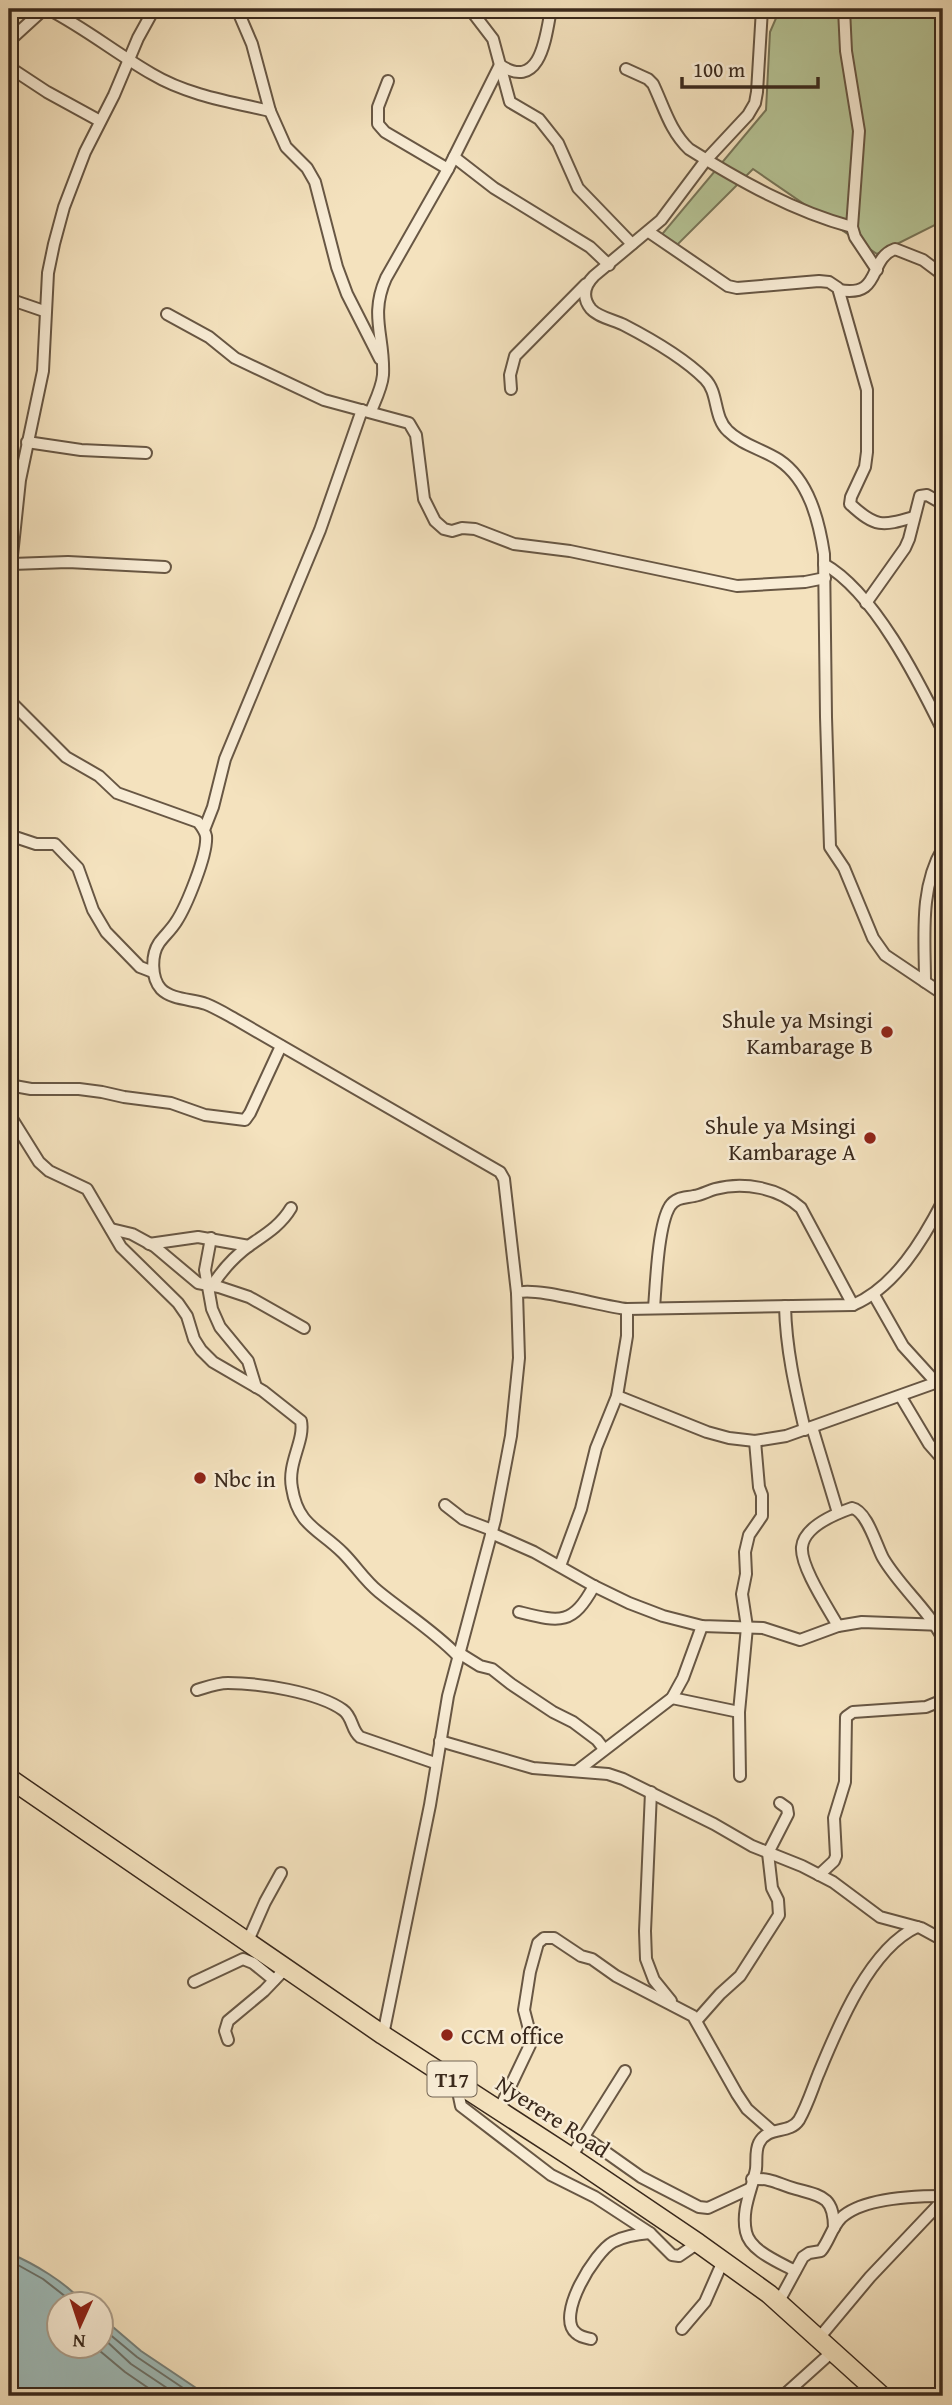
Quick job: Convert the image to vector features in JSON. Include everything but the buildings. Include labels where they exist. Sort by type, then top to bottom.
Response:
[{"type":"main road","name":"Nyerere Road","points":[[9,1778],[247,1943],[280,1974],[383,2035],[698,2243],[778,2303],[883,2396]]},
{"type":"street","points":[[9,41],[46,9],[66,13],[154,75],[181,87],[270,111]]},
{"type":"street","points":[[9,584],[13,504],[43,371],[48,273],[64,207],[100,121],[154,9]]},
{"type":"street","points":[[237,9],[252,44],[270,111],[286,147],[307,168],[315,183],[337,267],[347,294],[382,364]]},
{"type":"street","points":[[470,9],[486,26],[493,39],[510,102],[540,119],[558,143],[578,188],[632,244]]},
{"type":"street","points":[[500,65],[520,73],[535,65],[545,41],[551,9]]},
{"type":"street","points":[[511,388],[510,375],[515,356],[586,284],[649,232],[672,206],[705,160],[748,116],[755,103],[762,9]]},
{"type":"street","points":[[844,9],[846,51],[859,131],[852,227],[855,237],[877,270]]},
{"type":"street","points":[[204,830],[213,807],[225,758],[367,410],[381,384],[382,364],[377,317],[379,295],[454,158],[500,65]]},
{"type":"street","points":[[9,68],[100,121]]},
{"type":"street","points":[[626,69],[653,84],[678,139],[705,160],[780,201],[829,221],[852,227]]},
{"type":"street","points":[[388,81],[378,107],[378,124],[385,132],[448,169]]},
{"type":"street","points":[[454,158],[494,188],[590,247],[609,265]]},
{"type":"street","points":[[649,232],[728,286],[737,288],[819,281],[834,285],[839,290],[867,390],[865,467],[850,504],[881,525],[914,517]]},
{"type":"street","points":[[839,290],[862,290],[891,250],[900,249],[923,260],[943,275]]},
{"type":"street","points":[[586,284],[585,294],[591,309],[653,342],[703,377],[713,388],[724,428],[734,437],[781,461],[800,482],[809,498],[821,531],[825,578],[829,842],[844,868],[873,938],[885,955],[943,994]]},
{"type":"street","points":[[9,299],[44,311]]},
{"type":"street","points":[[167,314],[209,337],[235,358],[281,381],[324,400],[409,423],[414,427],[424,499],[435,521],[444,530],[452,531],[462,527],[475,529],[514,544],[570,551],[737,586],[805,582],[825,578]]},
{"type":"street","points":[[27,442],[81,450],[146,453]]},
{"type":"street","points":[[866,603],[905,548],[920,496],[923,494],[943,504]]},
{"type":"street","points":[[12,565],[68,562],[165,567]]},
{"type":"street","points":[[824,564],[837,571],[866,603],[917,681],[943,731]]},
{"type":"street","points":[[9,700],[66,757],[99,776],[117,793],[198,822],[204,830],[206,838],[201,867],[177,920],[157,945],[153,972],[162,991],[212,1007],[500,1172],[504,1179],[517,1293],[517,1387],[511,1436],[492,1531],[458,1654],[383,2035]]},
{"type":"street","points":[[9,835],[36,844],[55,844],[78,869],[93,910],[106,932],[141,967],[153,972]]},
{"type":"street","points":[[925,982],[925,898],[931,873],[943,848]]},
{"type":"street","points":[[9,1086],[102,1092],[171,1103],[205,1115],[245,1120],[281,1046]]},
{"type":"street","points":[[9,1114],[39,1162],[49,1171],[87,1189],[121,1247],[178,1303],[187,1316],[194,1339],[201,1350],[214,1362],[256,1387],[301,1421],[303,1428],[294,1455],[291,1486],[305,1522],[342,1552],[374,1588],[438,1635],[458,1654],[492,1669],[510,1684],[573,1722],[597,1740],[604,1749]]},
{"type":"street","points":[[653,1308],[664,1224],[671,1203],[713,1189],[742,1186],[780,1194],[802,1208],[853,1305]]},
{"type":"street","points":[[517,1293],[527,1291],[627,1309],[853,1305],[874,1295],[898,1270],[931,1224],[943,1201]]},
{"type":"street","points":[[210,1286],[233,1260],[285,1219],[291,1208]]},
{"type":"street","points":[[931,1224],[943,1229]]},
{"type":"street","points":[[111,1230],[132,1234],[149,1244],[193,1280],[249,1297],[304,1328]]},
{"type":"street","points":[[149,1244],[198,1237],[249,1246]]},
{"type":"street","points":[[211,1238],[205,1270],[215,1317],[227,1337],[244,1355],[256,1387]]},
{"type":"street","points":[[617,1396],[707,1432],[755,1441],[786,1436],[939,1387],[903,1346],[874,1295]]},
{"type":"street","points":[[785,1306],[785,1336],[790,1366],[808,1428],[838,1513]]},
{"type":"street","points":[[560,1566],[581,1508],[596,1448],[617,1396],[627,1336],[627,1309]]},
{"type":"street","points":[[901,1397],[929,1444],[943,1460]]},
{"type":"street","points":[[740,1776],[739,1712],[747,1627],[742,1594],[746,1574],[745,1552],[749,1535],[762,1516],[755,1441]]},
{"type":"street","points":[[445,1505],[463,1519],[492,1531],[594,1586],[663,1616],[702,1626],[763,1628],[800,1640],[838,1626],[862,1622],[940,1626]]},
{"type":"street","points":[[838,1626],[804,1562],[802,1545],[810,1531],[838,1513],[852,1508],[862,1514],[884,1559],[908,1593],[940,1626],[943,1639]]},
{"type":"street","points":[[519,1612],[546,1619],[571,1616],[583,1606],[594,1586]]},
{"type":"street","points":[[577,1770],[672,1698],[688,1667],[702,1626]]},
{"type":"street","points":[[197,1690],[227,1683],[272,1686],[291,1691],[330,1703],[345,1711],[355,1733],[360,1737],[435,1763]]},
{"type":"street","points":[[672,1698],[739,1712]]},
{"type":"street","points":[[819,1875],[836,1856],[834,1818],[845,1783],[846,1717],[853,1712],[926,1707],[943,1700]]},
{"type":"street","points":[[440,1741],[533,1768],[608,1774],[651,1792],[768,1853],[819,1875],[880,1917],[917,1927],[943,1940]]},
{"type":"street","points":[[651,1792],[646,1959],[654,1980],[675,2006]]},
{"type":"street","points":[[697,2020],[740,1976],[779,1915],[778,1900],[772,1888],[768,1853],[788,1814],[788,1808],[780,1803]]},
{"type":"street","points":[[247,1943],[281,1873]]},
{"type":"street","points":[[795,2271],[750,2242],[746,2232],[745,2213],[760,2142],[772,2131],[788,2129],[800,2118],[837,2030],[875,1963],[892,1943],[917,1927]]},
{"type":"street","points":[[499,2110],[530,2045],[531,2037],[524,2010],[536,1950],[544,1938],[554,1938],[616,1976],[687,2011],[697,2020],[747,2109],[772,2131]]},
{"type":"street","points":[[194,1982],[243,1959],[280,1974],[228,2021],[225,2031],[228,2040]]},
{"type":"street","points":[[571,2157],[625,2071]]},
{"type":"street","points":[[456,2082],[461,2106],[542,2169],[595,2197],[650,2233],[676,2257],[698,2243]]},
{"type":"street","points":[[583,2136],[641,2177],[699,2207],[708,2208],[751,2184],[776,2180],[788,2187],[820,2195],[833,2211],[834,2228]]},
{"type":"street","points":[[778,2303],[806,2254],[821,2251],[834,2228],[853,2210],[866,2205],[909,2198],[943,2198]]},
{"type":"street","points":[[819,2338],[870,2277],[943,2198]]},
{"type":"street","points":[[591,2339],[575,2333],[571,2323],[578,2288],[591,2265],[611,2243],[650,2233]]},
{"type":"street","points":[[682,2329],[705,2302],[723,2261]]},
{"type":"street","points":[[783,2396],[833,2351]]},
{"type":"green space","points":[[780,9],[943,9],[943,221],[877,254],[753,169],[672,250],[658,239],[766,110],[770,32]]},
{"type":"water","points":[[9,2253],[49,2274],[70,2290],[46,2290],[46,2360],[116,2360],[116,2330],[141,2351],[208,2396],[9,2396]]},
{"type":"place","name":"Shule ya Msingi Kambarage B","points":[[887,1032]]},
{"type":"place","name":"Shule ya Msingi Kambarage A","points":[[870,1138]]},
{"type":"place","name":"Nbc in","points":[[200,1478]]},
{"type":"place","name":"CCM office","points":[[447,2035]]}]
